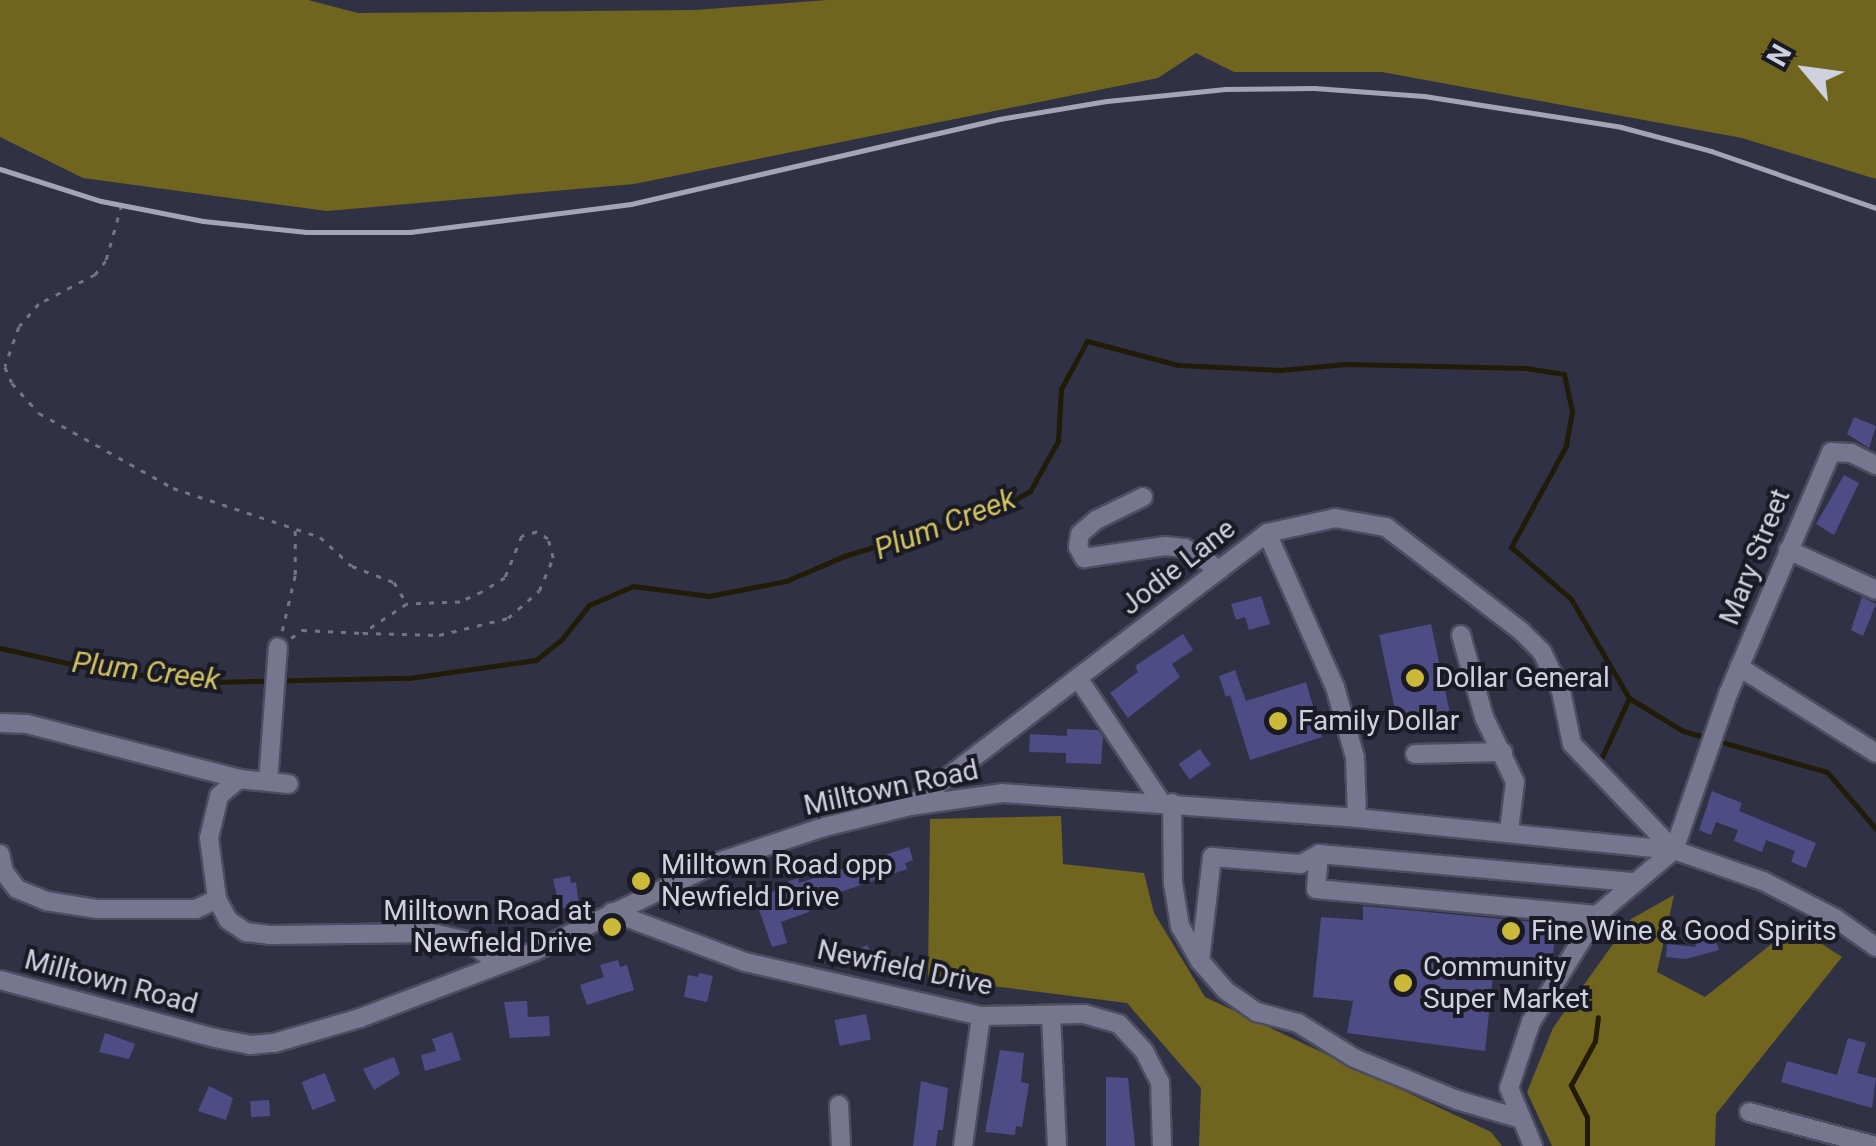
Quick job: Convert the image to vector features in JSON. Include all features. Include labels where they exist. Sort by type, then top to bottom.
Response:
[{"type":"street","name":"Mary Street","points":[[1674,850],[1714,728],[1831,452],[1851,453],[1876,465]]},
{"type":"street","points":[[1143,496],[1096,520],[1080,534],[1084,558],[1164,546],[1196,553],[1220,570]]},
{"type":"street","name":"Jodie Lane","points":[[910,806],[1266,533],[1336,518],[1386,527],[1419,549],[1542,652],[1561,691],[1572,744],[1674,850]]},
{"type":"street","points":[[1266,533],[1335,687],[1354,757],[1357,818]]},
{"type":"street","points":[[1788,550],[1876,590]]},
{"type":"street","points":[[1461,635],[1484,717],[1515,782],[1490,866]]},
{"type":"street","points":[[268,782],[278,647]]},
{"type":"street","points":[[1739,668],[1876,752]]},
{"type":"street","points":[[1078,678],[1166,802],[1180,926],[1200,961],[1225,990],[1256,1012],[1298,1023],[1354,1058],[1457,1100],[1518,1118]]},
{"type":"street","points":[[0,723],[27,724],[239,779],[289,784]]},
{"type":"street","points":[[1415,754],[1502,752]]},
{"type":"street","points":[[239,779],[219,796],[209,838],[217,899],[228,920],[246,932],[432,933],[470,942],[499,964]]},
{"type":"street","name":"Milltown Road","points":[[0,980],[250,1045],[360,1018],[499,964],[721,862],[824,828],[910,806],[1002,793],[1357,818],[1674,850],[1762,880],[1835,918],[1876,947]]},
{"type":"street","points":[[1533,1146],[1518,1118],[1509,1088],[1531,1022],[1598,914],[1674,850]]},
{"type":"street","points":[[0,854],[4,872],[17,889],[46,901],[97,909],[196,909],[217,899]]},
{"type":"street","points":[[1200,961],[1212,858],[1301,864],[1319,854],[1490,866],[1636,882]]},
{"type":"street","points":[[1319,854],[1316,889],[1598,914]]},
{"type":"street","name":"Newfield Drive","points":[[612,912],[744,962],[982,1016],[1084,1014],[1119,1024],[1144,1051],[1160,1082],[1162,1146]]},
{"type":"street","points":[[1051,1015],[1057,1146]]},
{"type":"street","points":[[963,1146],[982,1016]]},
{"type":"street","points":[[839,1105],[841,1146]]},
{"type":"street","points":[[1749,1112],[1814,1137],[1876,1146]]},
{"type":"path","points":[[122,205],[106,261],[95,276],[39,304],[19,327],[5,366],[12,383],[40,412],[173,488],[320,537],[352,566],[394,582],[407,604]]},
{"type":"path","points":[[278,647],[295,575],[295,527]]},
{"type":"path","points":[[278,647],[302,630],[363,633],[440,635],[508,618],[539,591],[553,558],[548,539],[537,532],[522,536],[505,578],[460,602],[407,604],[363,633]]},
{"type":"shaded area","points":[[0,0],[308,0],[358,13],[695,10],[827,0],[1876,0],[1876,179],[1742,138],[1382,72],[1234,72],[1196,53],[1158,78],[634,184],[327,211],[83,178],[0,137]]},
{"type":"shaded area","points":[[1061,816],[1063,864],[1144,873],[1154,913],[1205,997],[1491,1132],[1502,1146],[1199,1146],[1201,1088],[1127,1003],[928,978],[930,819]]},
{"type":"shaded area","points":[[1674,895],[1657,972],[1705,997],[1794,926],[1842,957],[1716,1114],[1715,1146],[1552,1146],[1527,1092],[1553,1028],[1631,919]]},
{"type":"building","points":[[1854,417],[1876,426],[1869,448],[1847,434]]},
{"type":"building","points":[[1844,475],[1859,483],[1834,535],[1816,524]]},
{"type":"building","points":[[1261,596],[1270,624],[1249,630],[1245,617],[1236,620],[1231,604]]},
{"type":"building","points":[[1862,597],[1876,604],[1863,636],[1851,630]]},
{"type":"building","name":"Dollar General","points":[[1431,624],[1451,720],[1400,731],[1379,635]]},
{"type":"building","points":[[1183,634],[1193,650],[1172,664],[1180,677],[1128,718],[1110,693],[1138,672],[1135,666]]},
{"type":"building","name":"Family Dollar","points":[[1235,670],[1246,701],[1306,682],[1322,737],[1250,760],[1230,695],[1226,697],[1219,676]]},
{"type":"building","points":[[1067,729],[1098,730],[1103,737],[1101,764],[1066,763],[1066,753],[1029,752],[1030,734],[1067,736]]},
{"type":"building","points":[[1200,749],[1211,765],[1190,779],[1179,764]]},
{"type":"building","points":[[1712,791],[1742,803],[1739,811],[1816,843],[1806,868],[1791,862],[1795,851],[1766,840],[1762,852],[1734,841],[1738,830],[1716,822],[1711,835],[1699,830]]},
{"type":"building","points":[[909,847],[913,860],[905,863],[907,869],[806,904],[809,912],[781,922],[787,943],[772,947],[755,898],[798,878],[799,883]]},
{"type":"building","points":[[570,876],[571,883],[576,882],[579,906],[560,909],[553,879]]},
{"type":"building","name":"Community Super Market","points":[[1363,906],[1556,924],[1552,964],[1550,968],[1494,966],[1485,1051],[1347,1033],[1353,1001],[1313,997],[1321,917],[1363,920]]},
{"type":"building","points":[[1710,924],[1719,950],[1686,959],[1666,957],[1667,944],[1696,947],[1691,930]]},
{"type":"building","points":[[867,945],[875,961],[859,969],[851,953]]},
{"type":"building","points":[[913,957],[917,975],[900,978],[896,961]]},
{"type":"building","points":[[618,960],[620,967],[627,965],[634,990],[587,1005],[580,985],[604,977],[600,965]]},
{"type":"building","points":[[699,973],[713,976],[707,1002],[684,997],[688,975],[698,977]]},
{"type":"building","points":[[527,1001],[528,1017],[549,1016],[550,1036],[510,1038],[504,1002]]},
{"type":"building","points":[[866,1014],[871,1040],[840,1046],[835,1020]]},
{"type":"building","points":[[452,1032],[461,1060],[425,1071],[421,1055],[436,1051],[432,1039]]},
{"type":"building","points":[[105,1033],[135,1044],[129,1059],[99,1052]]},
{"type":"building","points":[[1848,1038],[1866,1043],[1857,1073],[1876,1078],[1872,1108],[1781,1082],[1787,1061],[1837,1075]]},
{"type":"building","points":[[1000,1050],[1024,1053],[1021,1082],[1029,1084],[1022,1127],[1016,1126],[1015,1135],[985,1132]]},
{"type":"building","points":[[394,1057],[400,1074],[374,1090],[363,1069]]},
{"type":"building","points":[[325,1073],[336,1101],[312,1110],[302,1082]]},
{"type":"building","points":[[1106,1077],[1128,1078],[1135,1146],[1106,1146]]},
{"type":"building","points":[[921,1081],[948,1088],[943,1130],[938,1130],[936,1146],[913,1146]]},
{"type":"building","points":[[209,1086],[233,1098],[226,1120],[198,1111]]},
{"type":"building","points":[[269,1100],[270,1116],[251,1117],[250,1101]]},
{"type":"waterway","name":"Plum Creek","points":[[0,648],[103,671],[211,682],[409,678],[536,660],[561,640],[589,605],[633,586],[709,596],[786,581],[844,556],[999,509],[1030,491],[1058,441],[1061,389],[1087,341],[1178,365],[1280,370],[1346,364],[1526,368],[1564,374],[1572,411],[1566,446],[1511,547],[1571,599],[1629,698],[1683,731],[1827,772],[1876,829]]},
{"type":"waterway","points":[[1602,757],[1629,698]]},
{"type":"waterway","points":[[1587,1146],[1587,1117],[1571,1085],[1595,1041],[1598,1017]]},
{"type":"railway","points":[[0,169],[101,201],[203,221],[306,232],[410,232],[631,204],[999,119],[1107,101],[1225,89],[1314,88],[1424,96],[1621,127],[1711,151],[1876,208]]},
{"type":"place","name":"Dollar General","points":[[1415,678]]},
{"type":"place","name":"Family Dollar","points":[[1278,721]]},
{"type":"place","name":"Milltown Road opp Newfield Drive","points":[[641,881]]},
{"type":"place","name":"Milltown Road at Newfield Drive","points":[[612,927]]},
{"type":"place","name":"Fine Wine & Good Spirits","points":[[1511,931]]},
{"type":"place","name":"Community Super Market","points":[[1403,983]]}]
